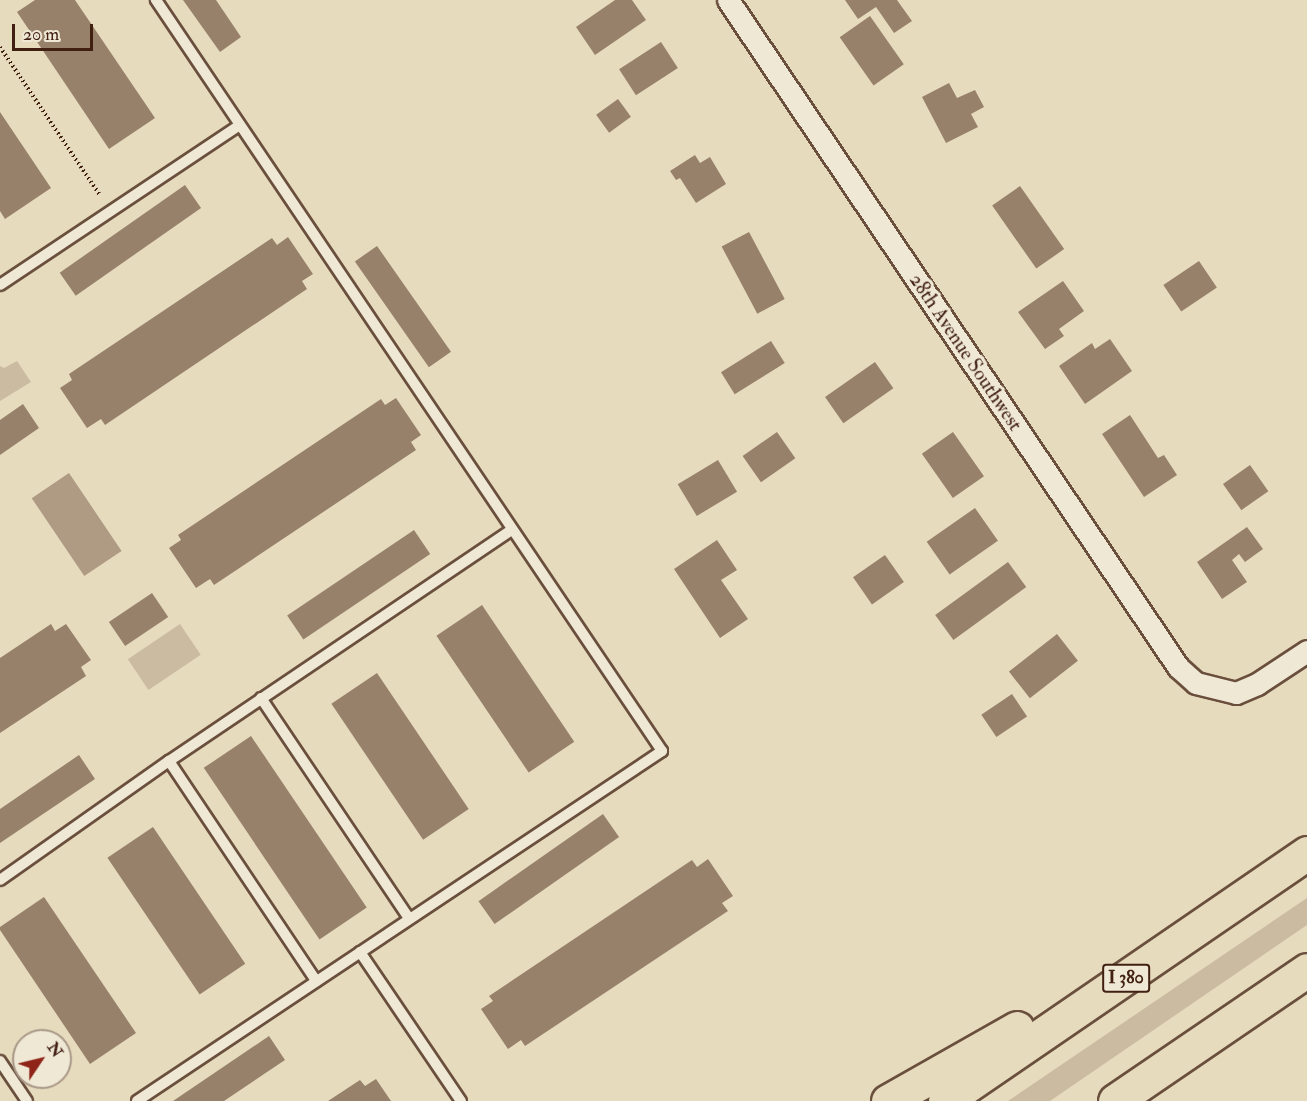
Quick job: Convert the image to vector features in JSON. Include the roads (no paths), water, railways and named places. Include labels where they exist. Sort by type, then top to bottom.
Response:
[{"type":"highway","name":"I 380","points":[[945,1101],[1307,854]]},
{"type":"highway","points":[[888,1101],[1218,915]]},
{"type":"highway","points":[[1115,1101],[1307,970]]},
{"type":"street","name":"28th Avenue Southwest","points":[[729,0],[1178,667],[1196,683],[1216,690],[1236,693],[1257,684],[1307,651]]},
{"type":"lane","points":[[137,1101],[662,751],[156,0]]},
{"type":"lane","points":[[0,285],[240,125]]},
{"type":"lane","points":[[0,880],[169,761],[511,530]]},
{"type":"lane","points":[[261,698],[409,918]]},
{"type":"lane","points":[[169,761],[316,981]]},
{"type":"lane","points":[[360,952],[461,1101]]},
{"type":"lane","points":[[0,1061],[27,1101]]}]
